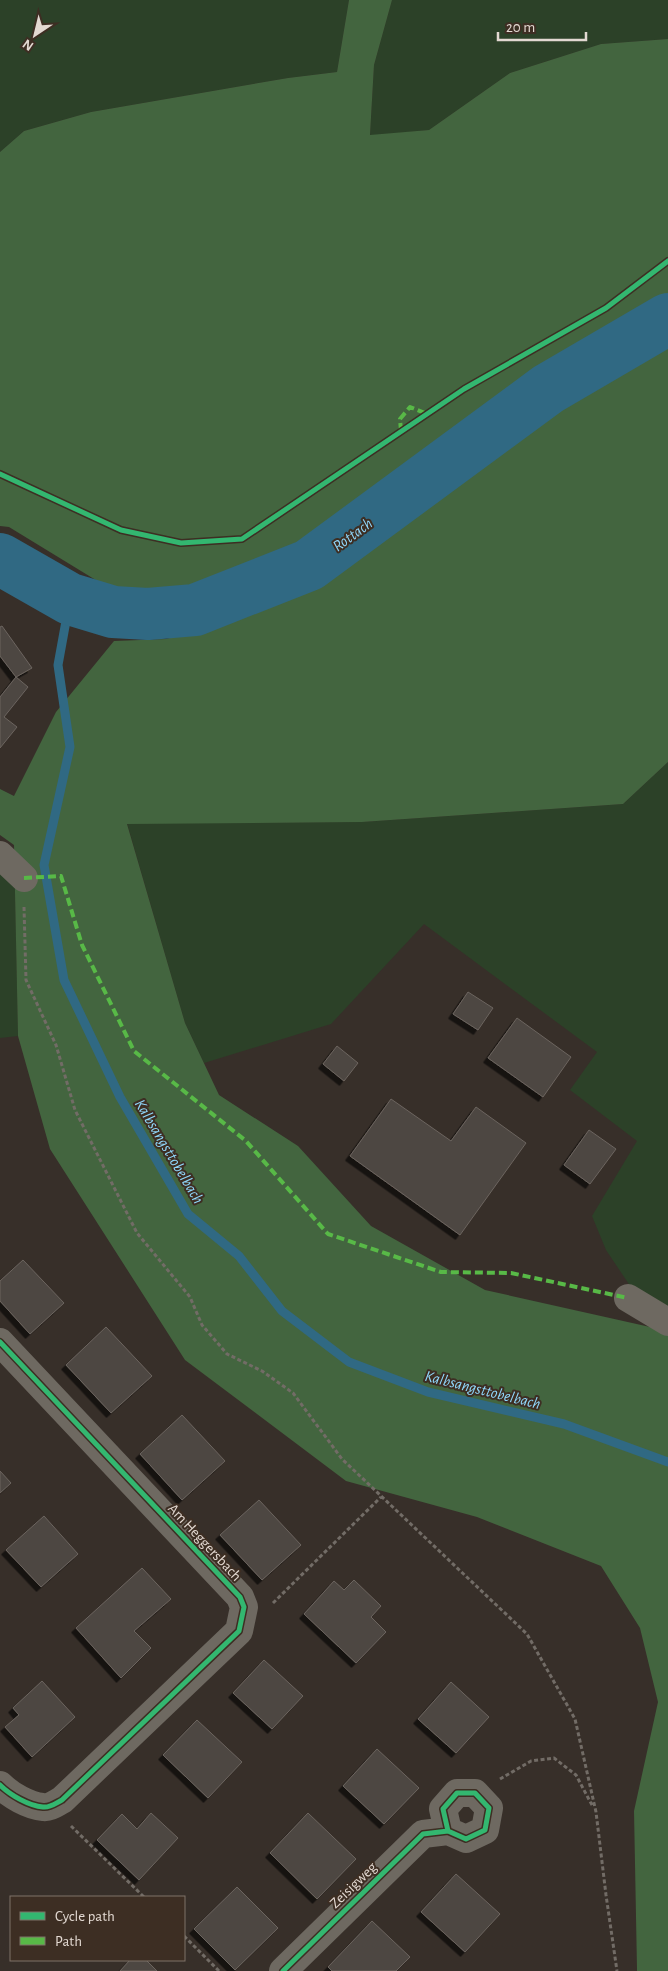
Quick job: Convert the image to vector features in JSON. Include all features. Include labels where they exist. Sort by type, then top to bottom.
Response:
[{"type":"street","points":[[0,855],[24,878]]},
{"type":"street","points":[[628,1298],[668,1322]]},
{"type":"street","name":"Am Heggersbach","points":[[0,1342],[240,1598],[244,1607]]},
{"type":"street","points":[[3,1788],[29,1803],[44,1808],[62,1800],[239,1631],[244,1607]]},
{"type":"street","points":[[448,1831],[443,1809],[457,1793],[475,1793]]},
{"type":"street","name":"Zeisigweg","points":[[283,1971],[423,1834],[448,1831],[466,1839],[485,1830],[489,1808],[475,1793]]},
{"type":"path","points":[[24,878],[26,980],[56,1045],[75,1110],[137,1233],[190,1297],[202,1325],[226,1354],[262,1371],[293,1393],[342,1459],[527,1634],[575,1719],[596,1812],[617,1971]]},
{"type":"path","points":[[244,1607],[271,1605],[381,1496]]},
{"type":"path","points":[[475,1793],[531,1761],[554,1758],[576,1774],[596,1812]]},
{"type":"path","points":[[51,1806],[143,1896]]},
{"type":"path","points":[[185,1937],[219,1971]]},
{"type":"green space","points":[[0,0],[349,0],[337,72],[288,78],[91,112],[24,131],[0,152]]},
{"type":"green space","points":[[349,0],[392,0],[374,65],[370,135],[429,130],[510,73],[601,44],[668,39],[668,762],[623,804],[362,822],[127,824],[185,1023],[219,1095],[298,1146],[371,1226],[485,1290],[668,1330],[668,1971],[637,1971],[634,1811],[658,1702],[640,1628],[601,1566],[477,1517],[346,1481],[185,1360],[50,1149],[18,1036],[14,845],[0,835],[0,789],[14,796],[56,712],[114,641],[166,639],[199,630],[171,603],[117,593],[9,527],[0,526],[0,152],[24,131],[91,112],[288,78],[337,72]]},
{"type":"green space","points":[[392,0],[668,0],[668,39],[601,44],[510,73],[429,130],[370,136],[374,65]]},
{"type":"green space","points":[[668,762],[668,1330],[659,1329],[606,1250],[592,1216],[637,1141],[570,1090],[597,1052],[424,924],[331,1024],[204,1063],[185,1023],[127,823],[362,822],[623,804]]},
{"type":"green space","points":[[0,874],[15,885],[18,1036],[0,1038]]},
{"type":"building","points":[[2,626],[32,668],[16,677],[0,656],[0,627]]},
{"type":"building","points":[[16,677],[28,687],[4,717],[17,727],[0,748],[0,697]]},
{"type":"building","points":[[468,992],[493,1008],[478,1030],[453,1014]]},
{"type":"building","points":[[517,1018],[571,1057],[543,1097],[488,1058]]},
{"type":"building","points":[[337,1046],[358,1063],[344,1081],[323,1064]]},
{"type":"building","points":[[391,1099],[451,1141],[476,1107],[526,1143],[460,1235],[350,1156]]},
{"type":"building","points":[[589,1130],[616,1149],[590,1184],[564,1165]]},
{"type":"building","points":[[23,1260],[64,1303],[30,1334],[0,1301],[0,1281]]},
{"type":"building","points":[[106,1327],[152,1376],[111,1413],[66,1365]]},
{"type":"building","points":[[182,1415],[225,1461],[182,1500],[140,1454]]},
{"type":"building","points":[[0,1471],[11,1483],[0,1493]]},
{"type":"building","points":[[259,1500],[301,1545],[262,1580],[220,1535]]},
{"type":"building","points":[[44,1516],[78,1554],[41,1587],[6,1550]]},
{"type":"building","points":[[142,1568],[171,1599],[134,1631],[151,1648],[121,1678],[76,1628]]},
{"type":"building","points":[[354,1580],[381,1606],[371,1617],[386,1632],[356,1663],[304,1614],[334,1581],[344,1590]]},
{"type":"building","points":[[264,1660],[303,1696],[272,1729],[233,1693]]},
{"type":"building","points":[[42,1681],[75,1717],[32,1757],[5,1727],[19,1715],[13,1708]]},
{"type":"building","points":[[451,1682],[489,1717],[456,1753],[418,1719]]},
{"type":"building","points":[[197,1720],[242,1762],[208,1798],[163,1755]]},
{"type":"building","points":[[377,1749],[419,1788],[384,1824],[343,1786]]},
{"type":"building","points":[[151,1813],[178,1838],[139,1880],[97,1840],[122,1814],[137,1829]]},
{"type":"building","points":[[308,1813],[356,1859],[317,1899],[270,1853]]},
{"type":"building","points":[[456,1874],[500,1914],[465,1952],[421,1912]]},
{"type":"building","points":[[237,1887],[278,1928],[235,1970],[194,1929]]},
{"type":"building","points":[[372,1921],[410,1957],[396,1971],[332,1971],[328,1967]]},
{"type":"building","points":[[129,1961],[147,1961],[157,1971],[120,1971]]},
{"type":"waterway","name":"Rottach","points":[[0,559],[70,599],[113,612],[148,614],[195,610],[309,565],[548,389],[668,319]]},
{"type":"waterway","name":"Kalbsangsttobelbach","points":[[70,599],[58,665],[70,747],[44,865],[64,980],[120,1097],[188,1214],[239,1256],[282,1311],[349,1362],[428,1392],[564,1424],[668,1462]]},
{"type":"marked path","points":[[401,431],[400,419],[410,407],[427,414]]},
{"type":"marked path","points":[[24,878],[61,876],[82,945],[134,1051],[246,1141],[328,1234],[441,1272],[511,1273],[628,1298]]},
{"type":"cycle path","points":[[0,474],[121,530],[181,543],[242,539],[464,389],[606,308],[668,261]]},
{"type":"cycle path","points":[[0,1342],[240,1597],[244,1607],[239,1631],[62,1800],[48,1807],[32,1805],[9,1793],[0,1785]]},
{"type":"cycle path","points":[[283,1971],[423,1834],[448,1831],[466,1839],[485,1830],[489,1808],[475,1793],[457,1793],[443,1809],[448,1831]]}]
